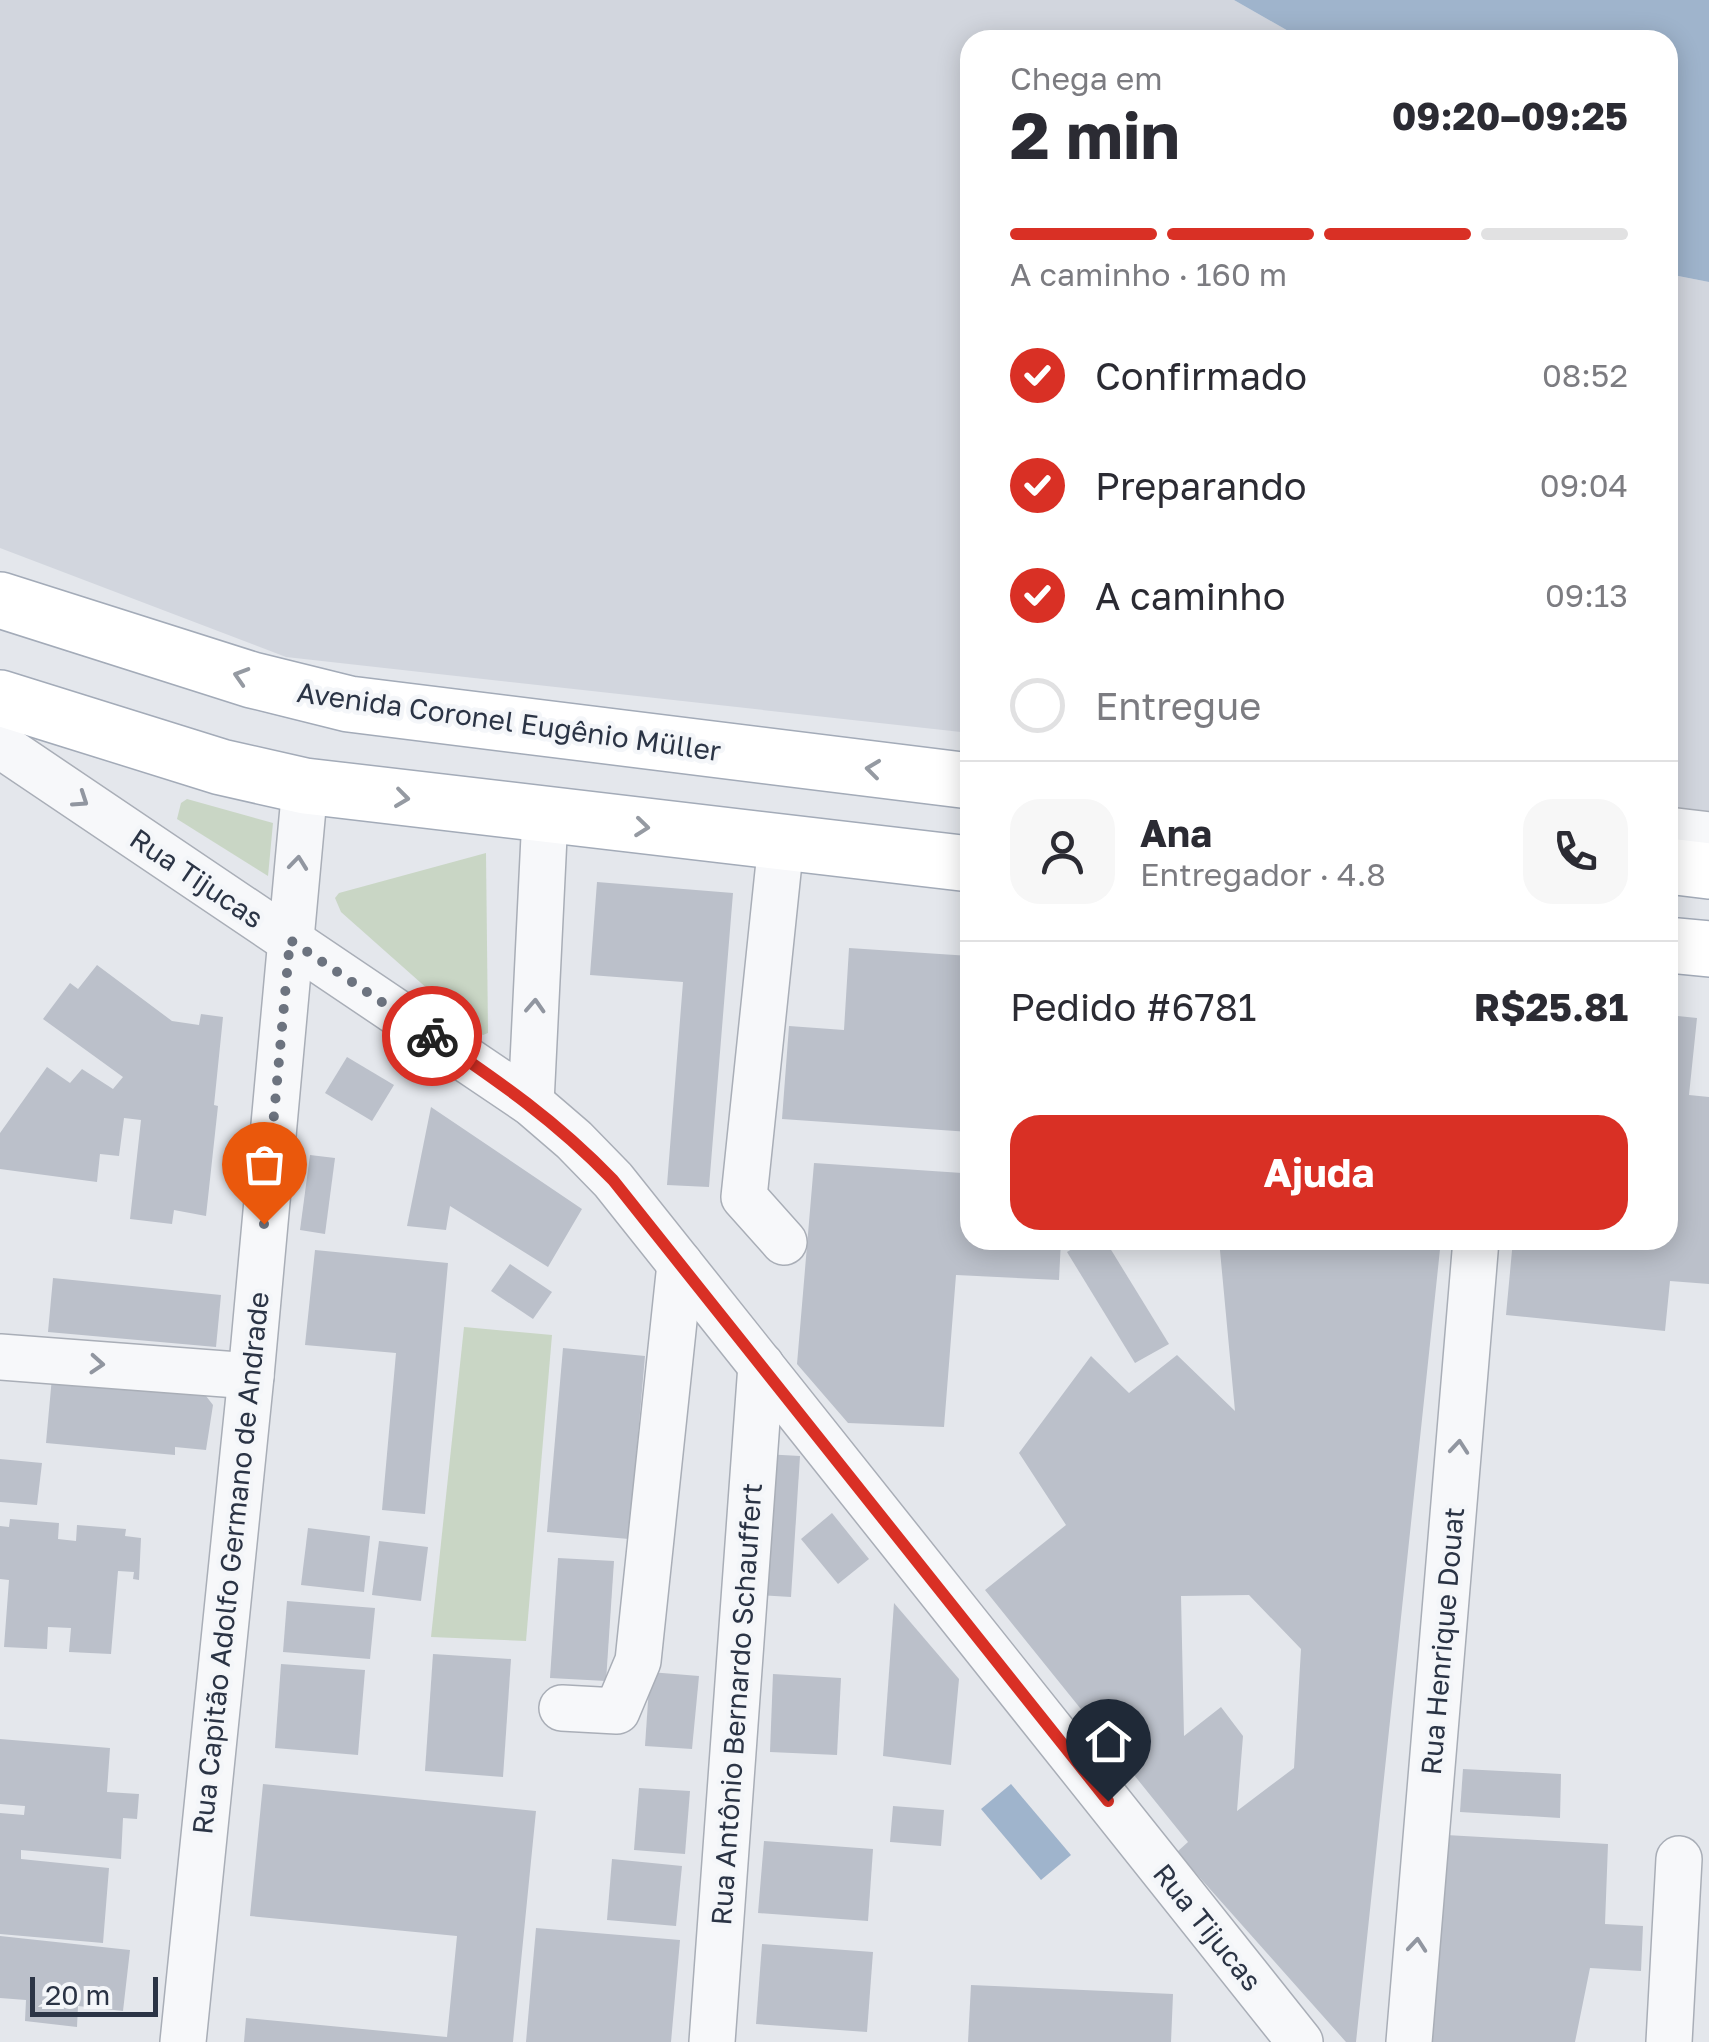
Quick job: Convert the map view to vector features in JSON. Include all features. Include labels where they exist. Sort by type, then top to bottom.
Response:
[{"type":"main road","name":"Avenida Coronel Eugênio Müller","points":[[0,600],[252,680],[349,704],[960,780]]},
{"type":"main road","points":[[0,698],[221,767],[305,786],[960,863]]},
{"type":"main road","points":[[1678,867],[1709,871]]},
{"type":"main road","points":[[1678,945],[1709,949]]},
{"type":"street","name":"Rua Tijucas","points":[[0,745],[531,1103],[574,1140],[613,1180],[1300,2042]]},
{"type":"street","name":"Rua Capitão Adolfo Germano de Andrade","points":[[183,2042],[251,1376],[305,786]]},
{"type":"street","points":[[531,1103],[545,816]]},
{"type":"street","points":[[1678,831],[1709,835]]},
{"type":"street","points":[[781,842],[744,1197],[784,1242]]},
{"type":"street","name":"Rua Henrique Douat","points":[[1408,2042],[1475,1250]]},
{"type":"street","points":[[562,1708],[617,1711],[638,1661],[680,1264]]},
{"type":"street","points":[[0,1357],[251,1376]]},
{"type":"street","name":"Rua Antônio Bernardo Schauffert","points":[[712,2042],[761,1366]]},
{"type":"street","points":[[1670,2042],[1679,1858]]},
{"type":"shaded area","points":[[0,0],[1234,0],[1286,30],[960,30],[960,732],[286,657],[0,548]]},
{"type":"shaded area","points":[[1678,276],[1709,282],[1709,814],[1678,811]]},
{"type":"green space","points":[[187,799],[273,823],[268,876],[177,819],[181,803]]},
{"type":"green space","points":[[486,853],[488,1033],[483,1035],[341,912],[335,898],[339,893]]},
{"type":"green space","points":[[464,1327],[552,1335],[526,1641],[431,1637]]},
{"type":"water","points":[[1234,0],[1709,0],[1709,282],[1678,276],[1678,30],[1286,30]]},
{"type":"water","points":[[1011,1784],[1071,1855],[1041,1880],[981,1809]]},
{"type":"building","points":[[597,882],[733,893],[709,1187],[667,1185],[683,982],[590,975]]},
{"type":"building","points":[[849,948],[960,955],[960,1131],[782,1119],[789,1026],[844,1030]]},
{"type":"building","points":[[97,965],[172,1021],[199,1025],[201,1014],[223,1017],[206,1216],[174,1210],[172,1224],[130,1219],[141,1120],[124,1118],[119,1156],[100,1154],[97,1182],[0,1169],[0,1133],[47,1067],[70,1083],[82,1069],[113,1089],[123,1077],[43,1019],[70,983],[78,989]]},
{"type":"building","points":[[1678,1016],[1697,1018],[1689,1095],[1709,1097],[1709,1284],[1670,1281],[1665,1331],[1506,1315],[1512,1250],[1678,1250]]},
{"type":"building","points":[[347,1057],[394,1085],[372,1121],[325,1093]]},
{"type":"building","points":[[431,1107],[582,1209],[548,1267],[450,1206],[446,1230],[407,1226]]},
{"type":"building","points":[[310,1155],[335,1158],[325,1234],[300,1230]]},
{"type":"building","points":[[814,1163],[960,1173],[960,1250],[1060,1250],[1059,1280],[956,1275],[944,1427],[848,1423],[797,1364]]},
{"type":"building","points":[[315,1250],[448,1263],[425,1514],[382,1510],[396,1353],[305,1345]]},
{"type":"building","points":[[1111,1250],[1169,1344],[1135,1363],[1067,1252]]},
{"type":"building","points":[[1220,1250],[1440,1250],[1356,2042],[1346,2042],[1177,1852],[1188,1842],[985,1590],[1066,1525],[1019,1453],[1091,1356],[1129,1393],[1177,1355],[1235,1411]],"holes":[[[1249,1595],[1301,1649],[1294,1768],[1237,1811],[1243,1736],[1221,1707],[1184,1736],[1181,1596]]]},
{"type":"building","points":[[510,1264],[552,1292],[533,1319],[491,1291]]},
{"type":"building","points":[[53,1278],[221,1295],[216,1347],[48,1332]]},
{"type":"building","points":[[563,1348],[645,1356],[629,1539],[547,1532]]},
{"type":"building","points":[[52,1377],[199,1387],[213,1405],[206,1450],[175,1447],[175,1455],[46,1443]]},
{"type":"building","points":[[764,1454],[800,1456],[791,1597],[756,1595]]},
{"type":"building","points":[[0,1459],[42,1463],[37,1505],[0,1502]]},
{"type":"building","points":[[832,1513],[869,1559],[838,1584],[801,1539]]},
{"type":"building","points":[[10,1519],[59,1523],[58,1539],[76,1541],[77,1525],[126,1529],[125,1536],[141,1538],[139,1580],[133,1579],[134,1572],[118,1571],[111,1654],[69,1652],[71,1628],[48,1627],[47,1649],[4,1647],[9,1580],[0,1579],[0,1526],[9,1527]]},
{"type":"building","points":[[308,1528],[370,1536],[364,1592],[301,1585]]},
{"type":"building","points":[[379,1541],[428,1547],[421,1601],[372,1595]]},
{"type":"building","points":[[558,1558],[614,1561],[606,1681],[550,1678]]},
{"type":"building","points":[[287,1601],[375,1608],[370,1659],[283,1652]]},
{"type":"building","points":[[894,1603],[959,1679],[951,1765],[883,1756]]},
{"type":"building","points":[[433,1654],[511,1659],[503,1777],[425,1771]]},
{"type":"building","points":[[281,1664],[365,1670],[358,1755],[275,1748]]},
{"type":"building","points":[[650,1672],[699,1676],[692,1749],[645,1746]]},
{"type":"building","points":[[773,1674],[841,1678],[837,1755],[770,1752]]},
{"type":"building","points":[[0,1739],[110,1748],[107,1792],[139,1794],[137,1819],[123,1818],[121,1859],[21,1850],[21,1859],[109,1868],[103,1943],[0,1934],[0,1813],[24,1815],[25,1806],[0,1804]]},
{"type":"building","points":[[1463,1769],[1561,1774],[1560,1818],[1460,1812]]},
{"type":"building","points":[[263,1784],[536,1811],[513,2042],[244,2042],[246,2018],[447,2037],[457,1936],[250,1916]]},
{"type":"building","points":[[639,1788],[690,1791],[685,1854],[634,1850]]},
{"type":"building","points":[[893,1806],[944,1810],[941,1846],[890,1842]]},
{"type":"building","points":[[1446,1835],[1608,1844],[1605,1924],[1643,1926],[1641,1971],[1590,1968],[1575,2042],[1428,2042]]},
{"type":"building","points":[[764,1841],[873,1849],[868,1921],[758,1913]]},
{"type":"building","points":[[612,1859],[682,1866],[676,1926],[607,1920]]},
{"type":"building","points":[[536,1928],[680,1940],[671,2042],[526,2042]]},
{"type":"building","points":[[0,1936],[130,1950],[123,2011],[78,2006],[77,2027],[25,2021],[26,2000],[0,1998]]},
{"type":"building","points":[[762,1944],[873,1952],[867,2032],[756,2024]]},
{"type":"building","points":[[971,1985],[1173,1994],[1171,2042],[968,2042]]},
{"type":"way so far","points":[[264,1224],[290,940],[432,1036]]},
{"type":"route","points":[[432,1036],[531,1103],[613,1180],[1108,1801]]}]
